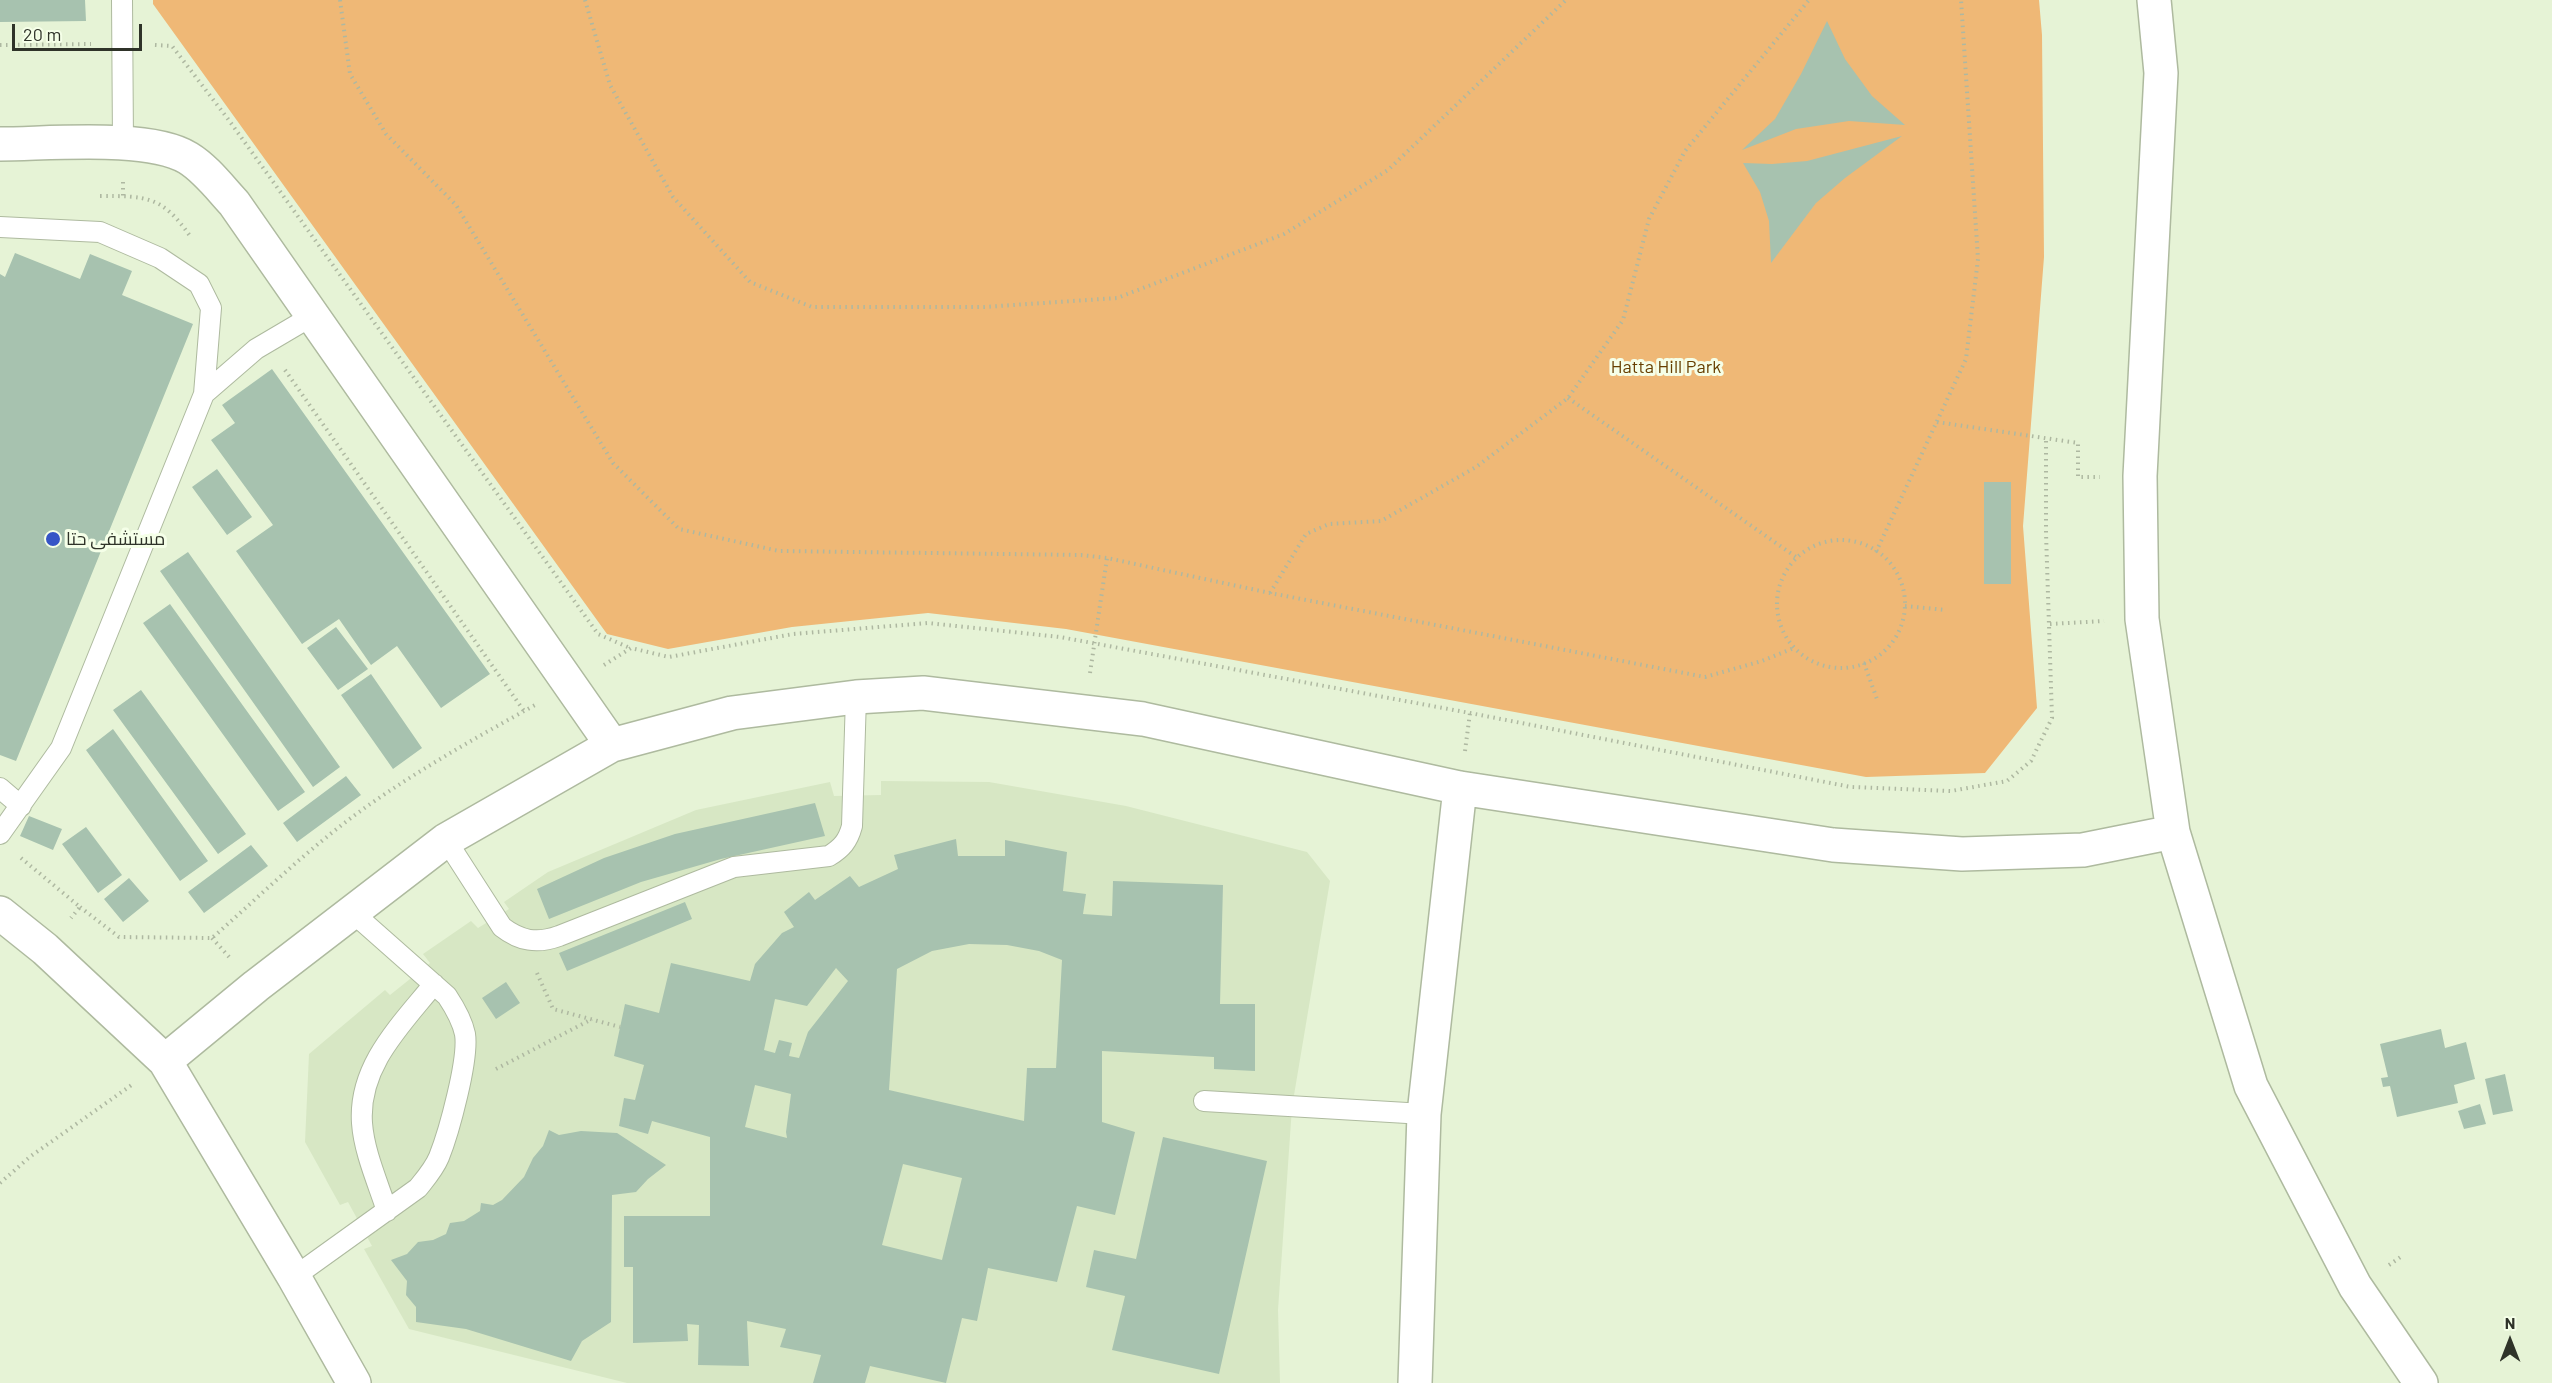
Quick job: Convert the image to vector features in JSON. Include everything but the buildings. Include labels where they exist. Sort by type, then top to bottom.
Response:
[{"type":"street","points":[[2154,0],[2161,73],[2140,476],[2142,619],[2173,832],[2251,1086],[2355,1286],[2421,1383]]},
{"type":"street","points":[[0,144],[123,143],[166,147],[189,158],[209,176],[234,203],[612,745]]},
{"type":"street","points":[[165,1061],[256,986],[446,840],[612,745],[732,713],[856,697],[923,693],[1143,719],[1460,788],[1833,845],[1962,854],[2083,850],[2173,832]]},
{"type":"street","points":[[1416,1383],[1424,1113],[1460,788]]},
{"type":"street","points":[[0,913],[45,949],[165,1061],[294,1277],[354,1383]]},
{"type":"lane","points":[[122,0],[123,143]]},
{"type":"lane","points":[[0,226],[100,232],[160,258],[199,284],[211,308],[204,394],[61,748],[0,834]]},
{"type":"lane","points":[[204,394],[266,343],[312,316]]},
{"type":"lane","points":[[446,840],[502,927],[522,939],[547,940],[734,867],[822,857],[840,849],[848,839],[852,826],[856,697]]},
{"type":"lane","points":[[0,788],[21,806]]},
{"type":"lane","points":[[294,1277],[418,1188],[430,1173],[439,1156],[466,1056],[465,1034],[458,1014],[447,996],[352,912]]},
{"type":"lane","points":[[387,1211],[365,1142],[362,1124],[364,1088],[378,1055],[434,984]]},
{"type":"lane","points":[[1204,1101],[1424,1113]]},
{"type":"path","points":[[340,0],[350,74],[386,134],[456,206],[613,463],[679,529],[779,551],[1081,555],[1107,558],[1270,593],[1705,677],[1762,661],[1794,648]]},
{"type":"path","points":[[585,0],[610,85],[673,197],[750,282],[812,307],[984,307],[1117,298],[1284,234],[1388,170],[1566,0]]},
{"type":"path","points":[[1270,593],[1305,534],[1329,524],[1381,521],[1476,467],[1568,398],[1623,320],[1650,219],[1685,151],[1809,0]]},
{"type":"path","points":[[1876,552],[1966,359],[1978,259],[1961,0]]},
{"type":"path","points":[[90,196],[123,196],[153,200],[178,219],[191,238]]},
{"type":"path","points":[[266,343],[524,711]]},
{"type":"path","points":[[1568,398],[1796,557]]},
{"type":"path","points":[[1936,422],[2078,443],[2078,477],[2140,476]]},
{"type":"path","points":[[1843,540],[1867,545],[1876,552],[1888,560],[1902,581],[1905,606],[1900,630],[1886,650],[1864,663],[1839,668],[1815,663],[1794,648],[1781,627],[1776,602],[1782,578],[1796,557],[1818,544],[1843,540]]},
{"type":"path","points":[[1085,713],[1107,558]]},
{"type":"path","points":[[1905,606],[1947,610]]},
{"type":"path","points":[[2050,624],[2142,619]]},
{"type":"path","points":[[1864,663],[1878,702]]},
{"type":"path","points":[[18,855],[80,907],[45,949]]},
{"type":"path","points":[[522,939],[553,1009],[620,1027]]},
{"type":"path","points":[[461,1076],[477,1079],[592,1019]]},
{"type":"path","points":[[0,1184],[32,1156],[165,1061]]},
{"type":"shaded area","points":[[881,781],[989,782],[1126,806],[1307,852],[1330,881],[1292,1107],[1278,1310],[1280,1383],[627,1383],[409,1329],[364,1249],[372,1246],[348,1202],[340,1205],[305,1142],[309,1054],[385,990],[390,995],[430,963],[423,954],[471,921],[478,928],[509,909],[504,902],[548,872],[696,810],[830,782],[834,796],[881,795]]},
{"type":"green space","name":"Hatta Hill Park","points":[[153,0],[2039,0],[2042,35],[2044,257],[2023,526],[2037,708],[1985,773],[1866,777],[1066,629],[928,613],[792,627],[668,649],[607,634],[153,4]]},
{"type":"place","name":"مستشفى حتا","points":[[53,539]]}]
